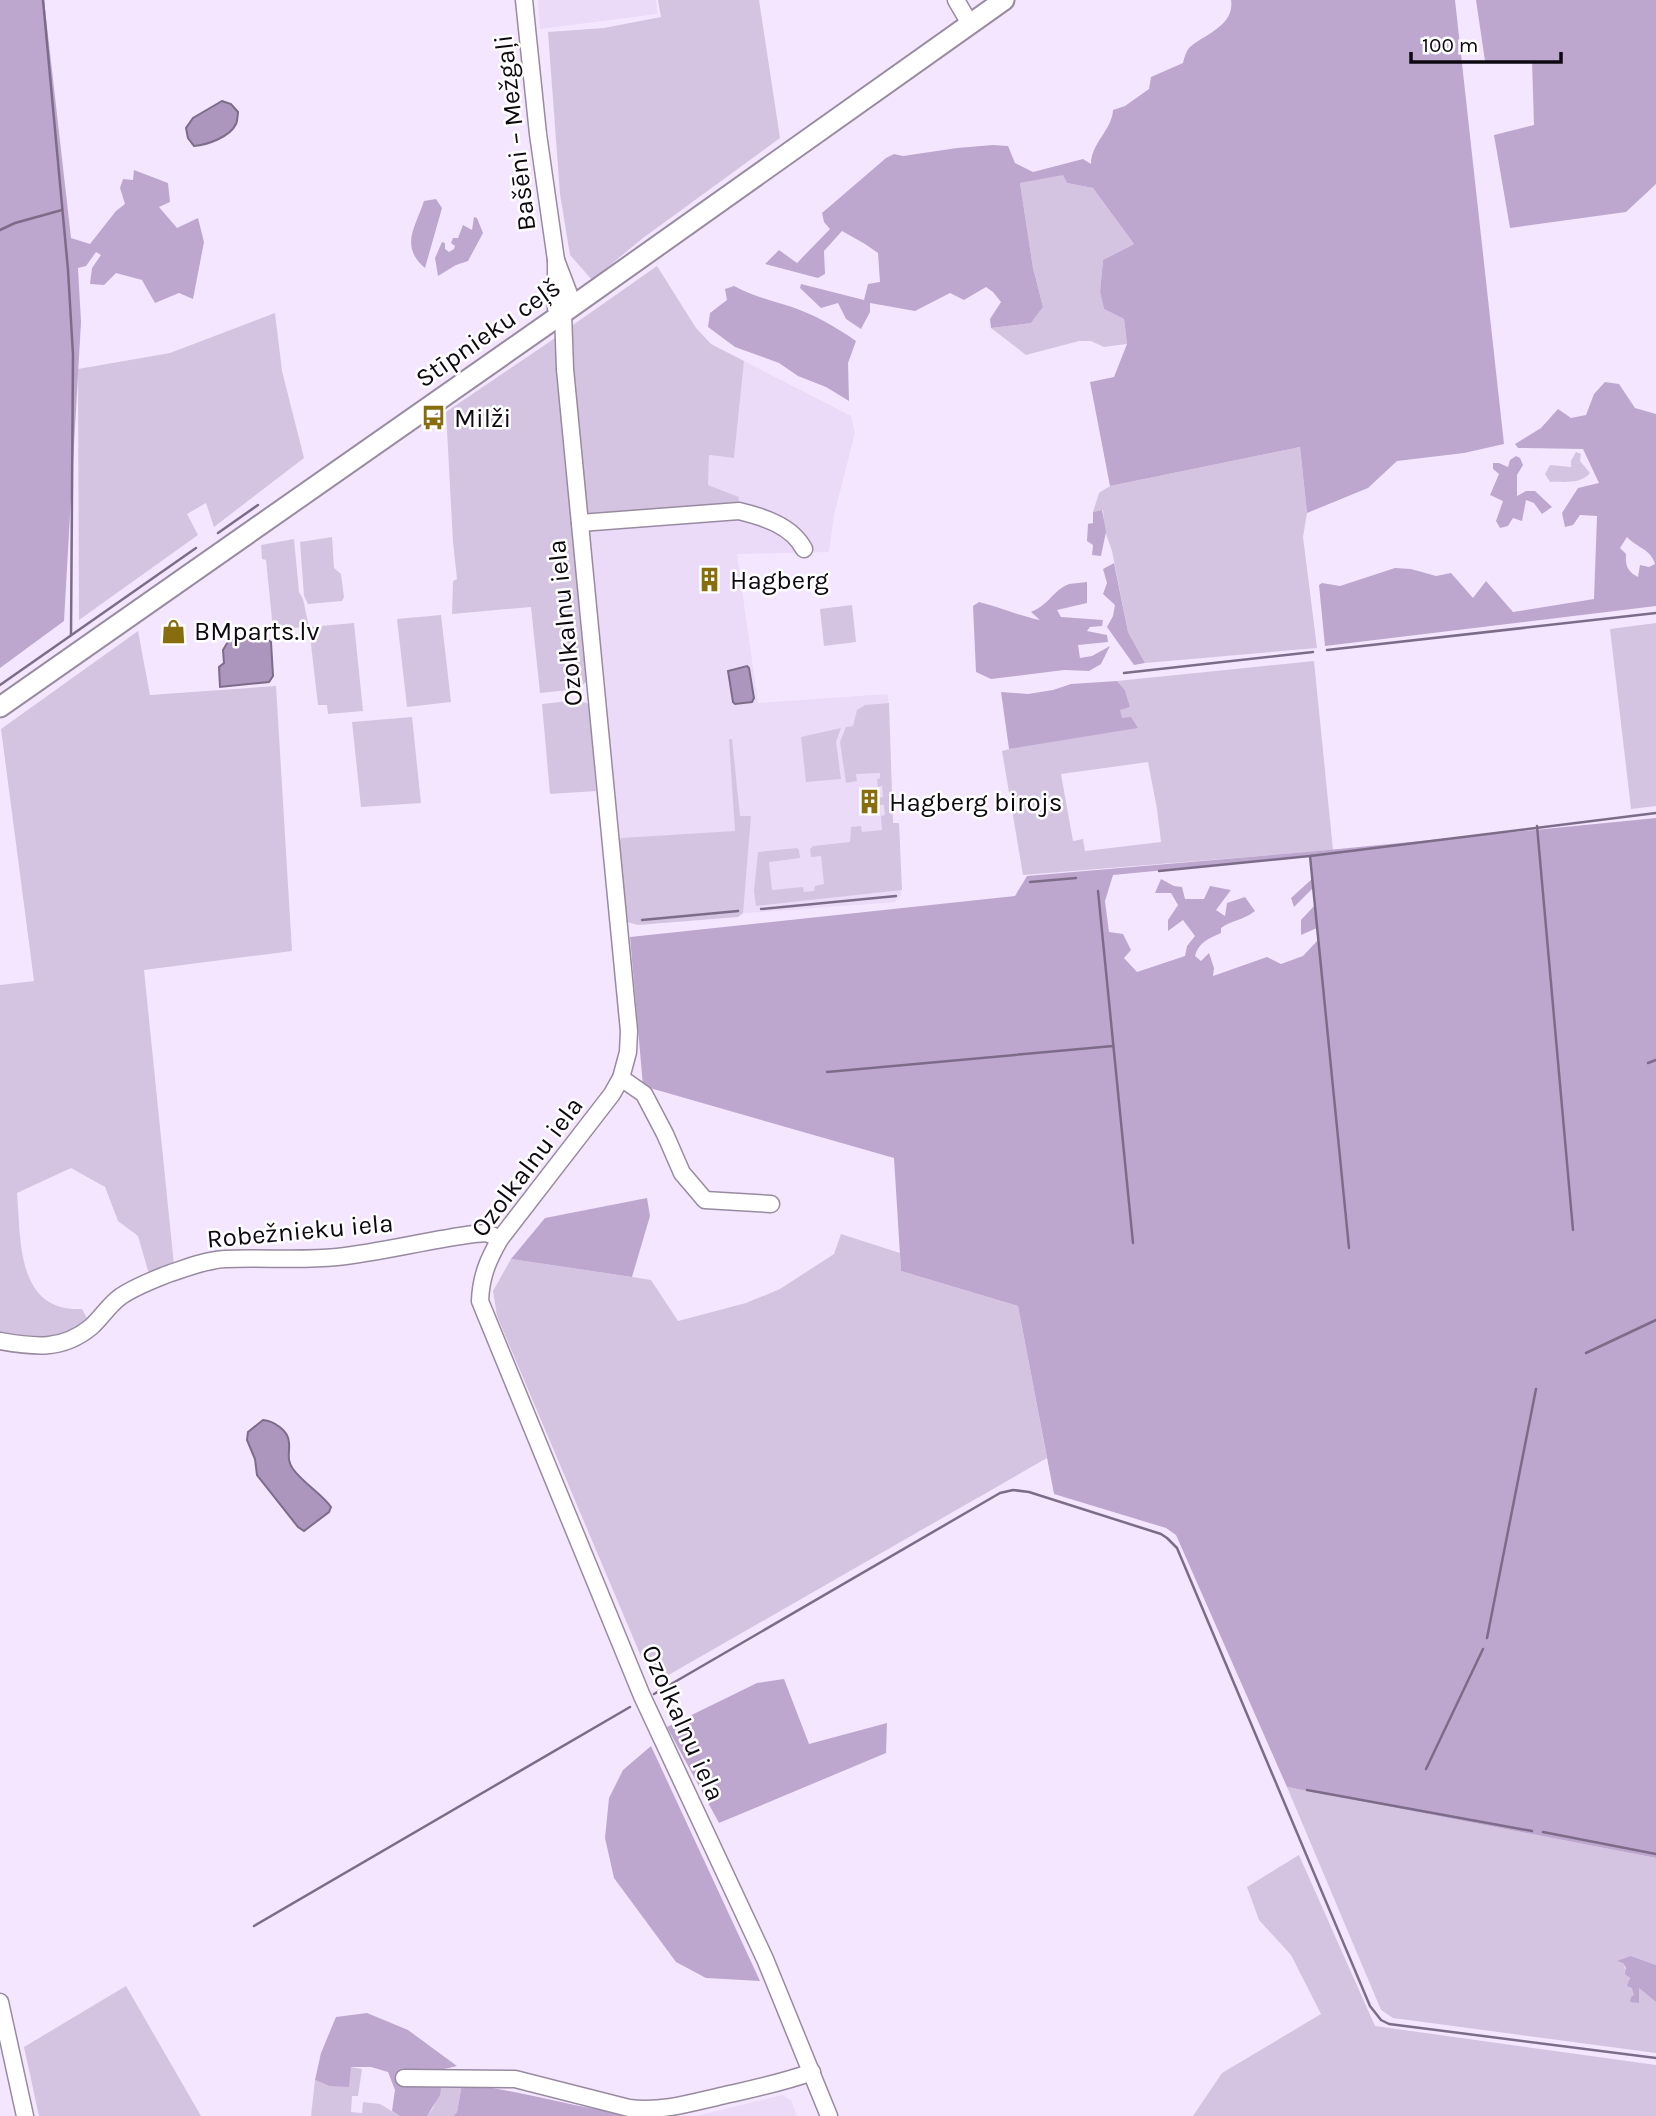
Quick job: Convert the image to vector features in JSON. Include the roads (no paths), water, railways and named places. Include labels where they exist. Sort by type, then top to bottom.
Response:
[{"type":"main road","name":"Stīpnieku ceļš","points":[[0,707],[1004,0]]},
{"type":"street","name":"Bašēni – Mežgaļi","points":[[524,0],[538,134],[556,260],[556,309],[563,313]]},
{"type":"street","points":[[956,0],[970,24]]},
{"type":"street","name":"Ozolkalnu iela","points":[[563,313],[565,369],[629,1031],[628,1052],[621,1078],[588,1126],[500,1239],[484,1269],[480,1284],[480,1301],[642,1696],[765,1959],[829,2116]]},
{"type":"street","points":[[580,523],[740,511],[761,516],[797,535],[804,550]]},
{"type":"street","points":[[621,1078],[644,1094],[682,1173],[705,1200],[771,1203]]},
{"type":"street","name":"Robežnieku iela","points":[[0,1341],[49,1347],[65,1343],[90,1327],[119,1298],[130,1291],[166,1275],[208,1262],[224,1259],[338,1257],[474,1234],[487,1233],[500,1239]]},
{"type":"street","points":[[0,2002],[25,2116]]},
{"type":"street","points":[[404,2078],[514,2079],[646,2110],[670,2108],[784,2082],[812,2072]]},
{"type":"waterway","points":[[43,0],[68,270],[73,355],[71,635]]},
{"type":"waterway","points":[[0,230],[62,210]]},
{"type":"waterway","points":[[218,533],[258,505]]},
{"type":"waterway","points":[[0,685],[196,548]]},
{"type":"waterway","points":[[1327,650],[1656,613]]},
{"type":"waterway","points":[[1124,673],[1313,652]]},
{"type":"waterway","points":[[1159,871],[1310,856],[1656,813]]},
{"type":"waterway","points":[[1537,826],[1573,1230]]},
{"type":"waterway","points":[[1310,856],[1349,1248]]},
{"type":"waterway","points":[[1030,882],[1076,878]]},
{"type":"waterway","points":[[1098,891],[1133,1243]]},
{"type":"waterway","points":[[761,909],[896,896]]},
{"type":"waterway","points":[[642,920],[738,911]]},
{"type":"waterway","points":[[827,1072],[1113,1046]]},
{"type":"waterway","points":[[1648,1063],[1656,1060]]},
{"type":"waterway","points":[[1586,1353],[1656,1320]]},
{"type":"waterway","points":[[1487,1638],[1536,1389]]},
{"type":"waterway","points":[[654,1694],[1000,1493],[1013,1490],[1029,1492],[1161,1534],[1177,1548],[1370,2006],[1381,2020],[1389,2024],[1656,2058]]},
{"type":"waterway","points":[[1426,1769],[1483,1649]]},
{"type":"waterway","points":[[254,1926],[630,1707]]},
{"type":"waterway","points":[[1307,1790],[1532,1831]]},
{"type":"waterway","points":[[1543,1832],[1656,1854]]},
{"type":"place","name":"Milži","points":[[434,418]]},
{"type":"place","name":"Hagberg","points":[[710,580]]},
{"type":"place","name":"BMparts.lv","points":[[174,631]]},
{"type":"place","name":"Hagberg birojs","points":[[869,802]]}]
